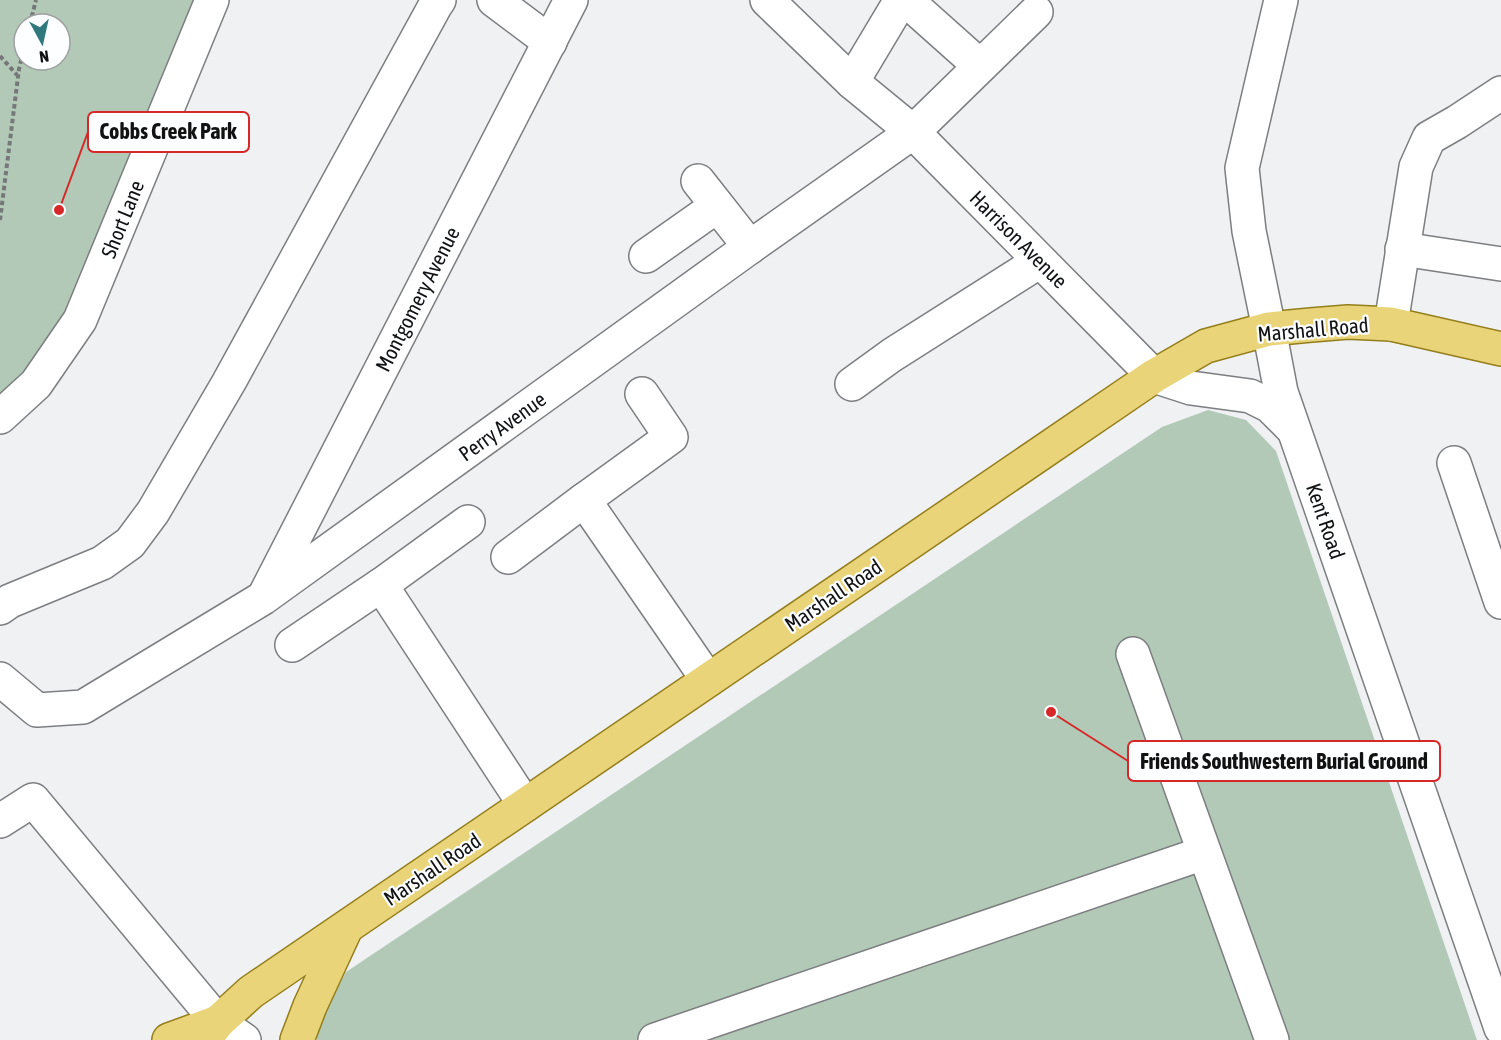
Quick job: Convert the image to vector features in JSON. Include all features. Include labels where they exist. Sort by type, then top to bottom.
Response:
[{"type":"main road","name":"Marshall Road","points":[[169,1040],[222,1034],[251,992],[1154,376],[1206,346],[1269,329],[1348,322],[1391,324],[1501,349]]},
{"type":"main road","points":[[297,1040],[310,1006],[347,927]]},
{"type":"street","name":"Short Lane","points":[[0,417],[36,384],[80,320],[212,0]]},
{"type":"street","points":[[0,608],[10,601],[102,563],[130,543],[153,512],[229,382],[439,0]]},
{"type":"street","points":[[494,0],[550,42]]},
{"type":"street","name":"Montgomery Avenue","points":[[263,598],[571,0]]},
{"type":"street","name":"Harrison Avenue","points":[[767,0],[852,82],[913,132],[1154,376],[1191,388],[1250,396],[1270,406],[1294,430]]},
{"type":"street","points":[[852,82],[901,0]]},
{"type":"street","points":[[906,0],[980,66]]},
{"type":"street","name":"Kent Road","points":[[1281,0],[1242,168],[1249,231],[1281,392],[1501,1028]]},
{"type":"street","name":"Perry Avenue","points":[[0,679],[37,710],[83,706],[263,598],[913,132],[1036,12]]},
{"type":"street","points":[[1391,324],[1416,167],[1429,138],[1501,93]]},
{"type":"street","points":[[646,256],[708,193],[750,247]]},
{"type":"street","points":[[1402,249],[1501,264]]},
{"type":"street","points":[[852,384],[892,355],[1040,261]]},
{"type":"street","points":[[508,557],[671,437],[642,394]]},
{"type":"street","points":[[1454,463],[1501,602]]},
{"type":"street","points":[[584,500],[708,680]]},
{"type":"street","points":[[292,645],[381,585],[468,522]]},
{"type":"street","points":[[381,585],[525,805]]},
{"type":"street","points":[[1133,654],[1272,1040]]},
{"type":"street","points":[[0,821],[33,800],[222,1034]]},
{"type":"street","points":[[656,1040],[1204,853]]},
{"type":"path","points":[[0,56],[18,76]]},
{"type":"path","points":[[0,220],[19,72]]},
{"type":"green space","points":[[0,0],[215,0],[52,359],[0,418]]},
{"type":"green space","points":[[1208,410],[1246,420],[1276,451],[1477,1040],[317,1040],[318,1025],[346,972],[1162,427]]},
{"type":"place","name":"Cobbs Creek Park","points":[[59,210]]},
{"type":"place","name":"Friends Southwestern Burial Ground","points":[[1051,712]]}]
